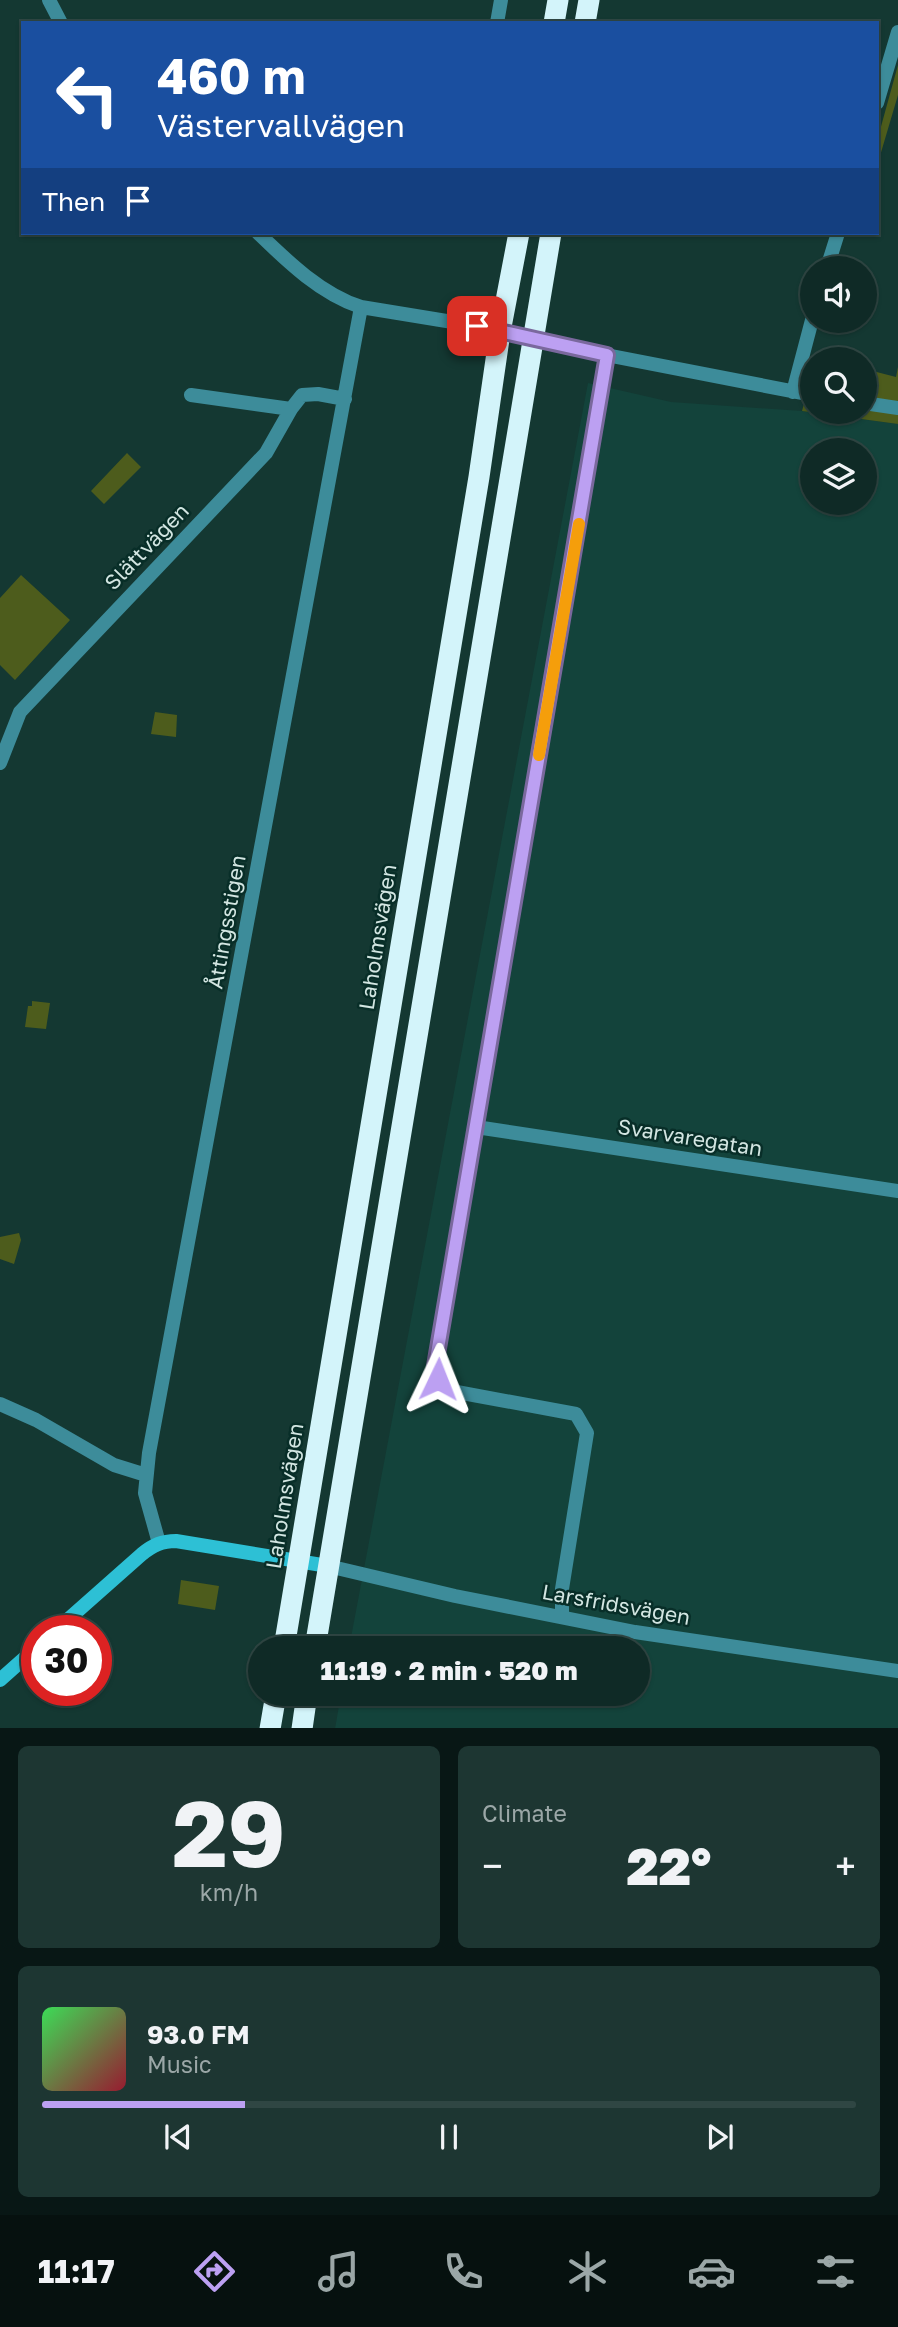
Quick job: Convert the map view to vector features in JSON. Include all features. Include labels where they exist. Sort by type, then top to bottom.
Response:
[{"type":"highway","points":[[554,21],[558,0]]},
{"type":"highway","points":[[585,21],[589,0]]},
{"type":"highway","name":"Laholmsvägen","points":[[286,1636],[479,477],[500,331],[519,235]]},
{"type":"highway","points":[[317,1636],[551,235]]},
{"type":"highway","points":[[270,1728],[274,1706]]},
{"type":"highway","points":[[302,1728],[305,1706]]},
{"type":"main road","points":[[73,1615],[142,1554],[159,1543],[176,1541],[328,1566]]},
{"type":"main road","points":[[0,1680],[21,1661]]},
{"type":"street","points":[[49,0],[60,21]]},
{"type":"street","points":[[497,21],[501,0]]},
{"type":"street","points":[[879,96],[898,32]]},
{"type":"street","points":[[260,235],[317,284],[345,302],[361,307],[500,331],[800,393]]},
{"type":"street","points":[[831,256],[837,235]]},
{"type":"street","name":"Åttingsstigen","points":[[159,1543],[145,1493],[146,1475],[361,307]]},
{"type":"street","points":[[793,392],[809,333]]},
{"type":"street","points":[[562,1617],[562,1589],[587,1433],[576,1414],[446,1390],[438,1379],[435,1366],[607,355]]},
{"type":"street","points":[[191,395],[291,409],[302,395],[318,394],[345,399]]},
{"type":"street","points":[[877,405],[898,408]]},
{"type":"street","name":"Slättvägen","points":[[0,763],[20,712],[266,453],[291,409]]},
{"type":"street","name":"Svarvaregatan","points":[[476,1127],[898,1191]]},
{"type":"street","points":[[0,1404],[36,1420],[114,1465],[146,1475]]},
{"type":"street","name":"Larsfridsvägen","points":[[328,1566],[455,1596],[635,1632],[898,1671]]},
{"type":"shaded area","points":[[588,383],[671,402],[800,411],[800,424],[877,424],[877,421],[898,424],[898,1728],[335,1728],[339,1706],[650,1706],[650,1636],[351,1636]]},
{"type":"green space","points":[[898,65],[898,95],[879,159],[879,134]]},
{"type":"green space","points":[[898,367],[898,424],[877,421],[877,372],[896,377]]},
{"type":"green space","points":[[127,453],[141,467],[104,504],[91,491]]},
{"type":"green space","points":[[21,575],[70,620],[15,680],[0,665],[0,598]]},
{"type":"green space","points":[[155,712],[177,715],[176,737],[151,734]]},
{"type":"green space","points":[[32,1001],[50,1003],[46,1029],[25,1027],[28,1006],[32,1006]]},
{"type":"green space","points":[[19,1233],[21,1240],[14,1264],[0,1259],[0,1237]]},
{"type":"green space","points":[[181,1580],[219,1586],[215,1610],[178,1604]]},
{"type":"slow traffic","points":[[539,755],[579,524]]},
{"type":"route","points":[[438,1379],[435,1366],[607,355],[477,326]]}]
